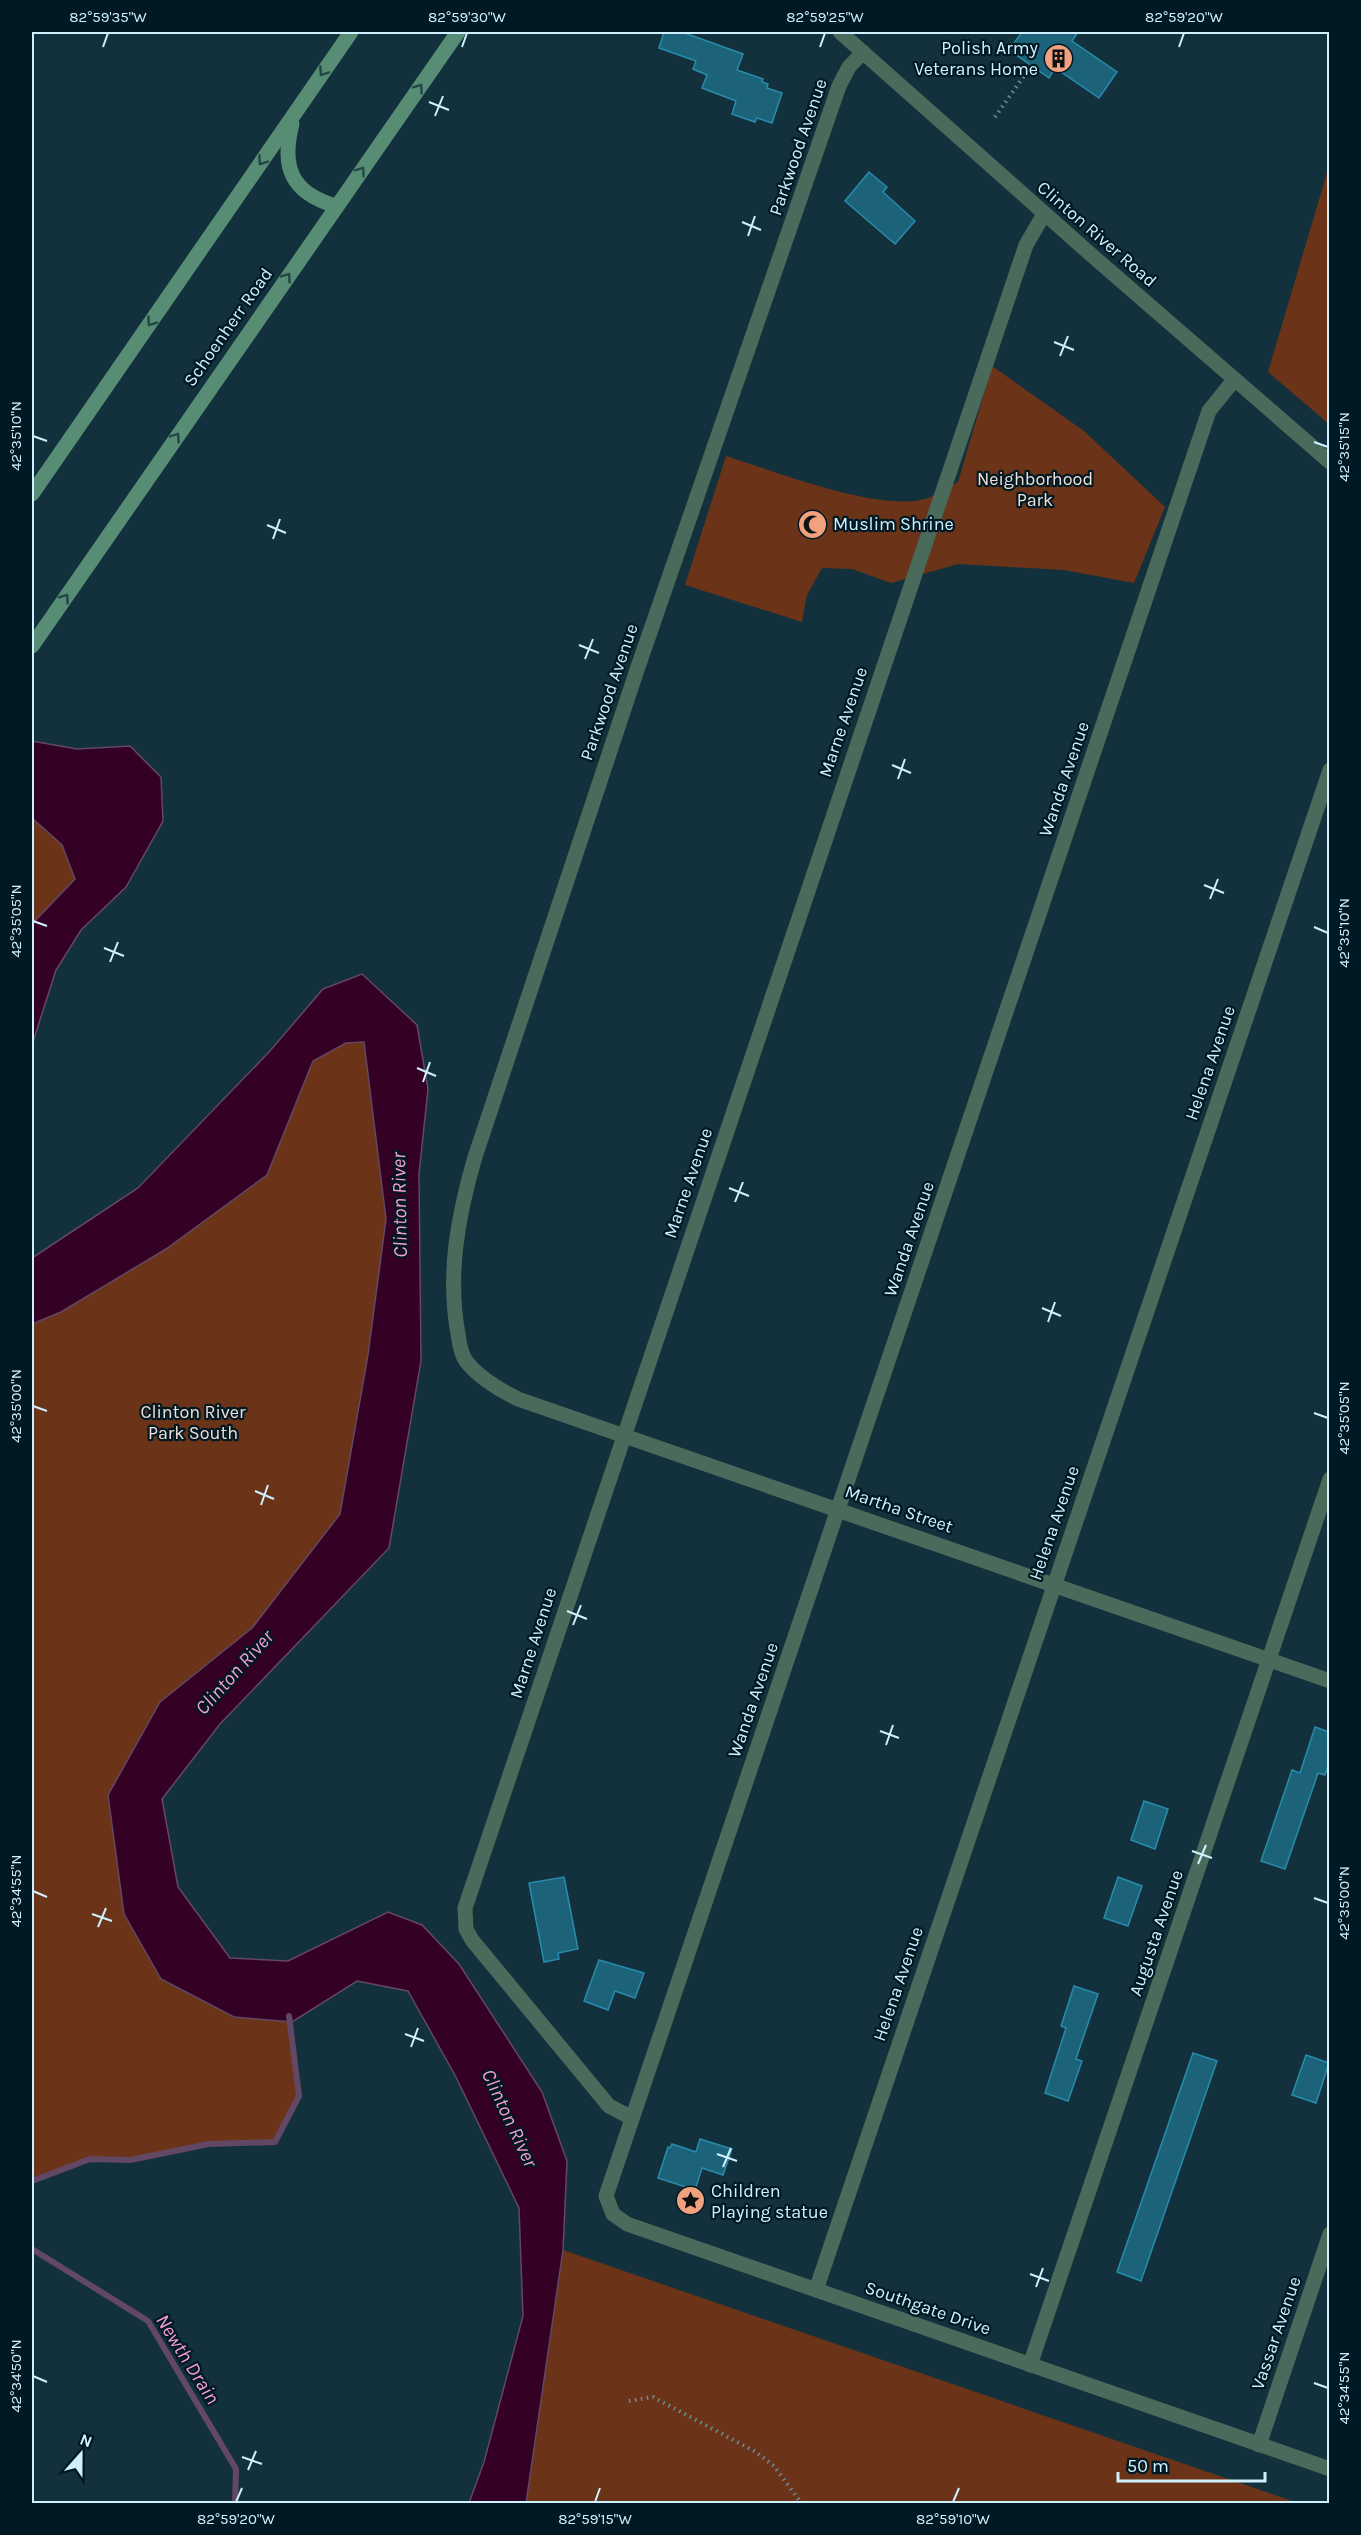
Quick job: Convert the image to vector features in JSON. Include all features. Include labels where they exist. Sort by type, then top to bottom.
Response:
[{"type":"main road","points":[[32,494],[351,32]]},
{"type":"main road","name":"Schoenherr Road","points":[[32,646],[458,32]]},
{"type":"main road","points":[[295,113],[287,144],[287,162],[293,177],[311,196],[336,206]]},
{"type":"street","name":"Clinton River Road","points":[[840,32],[1044,214],[1329,462]]},
{"type":"street","name":"Parkwood Avenue","points":[[464,1359],[453,1301],[454,1256],[461,1208],[475,1157],[638,667],[839,86],[849,67],[863,52]]},
{"type":"street","name":"Marne Avenue","points":[[632,2118],[609,2106],[472,1940],[466,1929],[465,1916],[468,1898],[1026,245],[1044,214]]},
{"type":"street","name":"Wanda Avenue","points":[[632,2118],[1209,411],[1234,380]]},
{"type":"street","name":"Helena Avenue","points":[[816,2290],[1329,770]]},
{"type":"street","name":"Martha Street","points":[[464,1359],[483,1377],[518,1399],[1054,1583],[1329,1681]]},
{"type":"street","name":"Augusta Avenue","points":[[1030,2365],[1329,1479]]},
{"type":"street","name":"Southgate Drive","points":[[632,2118],[606,2196],[608,2206],[618,2220],[1329,2469]]},
{"type":"street","name":"Vassar Avenue","points":[[1259,2445],[1329,2234]]},
{"type":"path","points":[[995,117],[1031,66]]},
{"type":"path","points":[[629,2401],[653,2397],[756,2452],[774,2466],[802,2504]]},
{"type":"green space","points":[[1329,166],[1330,424],[1268,372]]},
{"type":"green space","name":"Neighborhood Park","points":[[992,366],[1084,431],[1165,507],[1134,583],[1064,570],[958,564],[891,583],[852,569],[822,568],[807,595],[802,622],[685,585],[726,456],[798,480],[854,495],[905,502],[929,498],[958,482]]},
{"type":"green space","points":[[32,818],[62,845],[75,879],[32,924]]},
{"type":"green space","name":"Clinton River Park South","points":[[364,1042],[386,1219],[368,1355],[340,1514],[252,1628],[160,1702],[124,1914],[161,1979],[234,2017],[292,2022],[299,2096],[275,2142],[209,2144],[130,2160],[90,2159],[32,2181],[32,1324],[61,1312],[166,1249],[267,1175],[313,1061],[346,1043]]},
{"type":"green space","points":[[563,2250],[1298,2503],[526,2504]]},
{"type":"water","points":[[32,741],[77,749],[130,746],[161,777],[163,821],[126,887],[81,930],[56,970],[32,1045],[32,924],[75,879],[62,845],[32,818]]},
{"type":"water","name":"Clinton River","points":[[362,974],[417,1025],[428,1089],[419,1174],[421,1361],[389,1548],[220,1724],[162,1799],[178,1887],[230,1958],[288,1961],[388,1912],[422,1925],[459,1964],[542,2092],[567,2161],[563,2250],[526,2503],[469,2503],[484,2462],[523,2316],[519,2208],[456,2077],[408,1991],[357,1981],[292,2022],[234,2017],[161,1979],[124,1914],[108,1795],[160,1702],[252,1628],[340,1514],[368,1355],[386,1219],[364,1042],[346,1043],[313,1061],[267,1175],[166,1249],[61,1312],[32,1324],[32,1258],[138,1188],[269,1052],[323,989]]},
{"type":"building","points":[[664,32],[682,32],[743,54],[737,70],[763,79],[762,82],[768,84],[767,88],[782,93],[772,123],[757,118],[755,122],[732,114],[736,101],[702,88],[707,75],[693,69],[696,61],[659,48]]},
{"type":"building","name":"Polish Army Veterans Home","points":[[1022,32],[1078,32],[1072,41],[1117,72],[1099,98],[1055,68],[1049,78],[1009,50]]},
{"type":"building","points":[[869,172],[887,187],[883,192],[915,221],[895,244],[845,201]]},
{"type":"building","points":[[1315,1727],[1329,1732],[1329,1763],[1325,1775],[1318,1773],[1285,1869],[1261,1861],[1292,1770],[1300,1773]]},
{"type":"building","points":[[1144,1801],[1168,1809],[1155,1849],[1131,1840]]},
{"type":"building","points":[[564,1877],[578,1949],[558,1953],[559,1959],[544,1962],[529,1883]]},
{"type":"building","points":[[1118,1877],[1142,1886],[1128,1926],[1104,1918]]},
{"type":"building","points":[[599,1960],[644,1973],[635,1998],[615,1991],[608,2010],[584,2001]]},
{"type":"building","points":[[1074,1986],[1098,1994],[1076,2059],[1082,2061],[1068,2101],[1045,2093],[1066,2028],[1061,2026]]},
{"type":"building","points":[[1193,2053],[1217,2061],[1141,2281],[1117,2272]]},
{"type":"building","points":[[1306,2055],[1329,2063],[1316,2103],[1292,2095]]},
{"type":"building","points":[[700,2139],[732,2149],[723,2175],[702,2168],[695,2190],[658,2178],[668,2147],[670,2148],[672,2144],[696,2152]]},
{"type":"waterway","points":[[32,2181],[90,2159],[130,2160],[209,2144],[275,2142],[299,2096],[289,2016]]},
{"type":"waterway","name":"Newth Drain","points":[[32,2249],[148,2321],[236,2469],[235,2504]]},
{"type":"place","name":"Polish Army Veterans Home","points":[[1059,58]]},
{"type":"place","name":"Muslim Shrine","points":[[812,524]]},
{"type":"place","name":"Children Playing statue","points":[[690,2201]]}]
